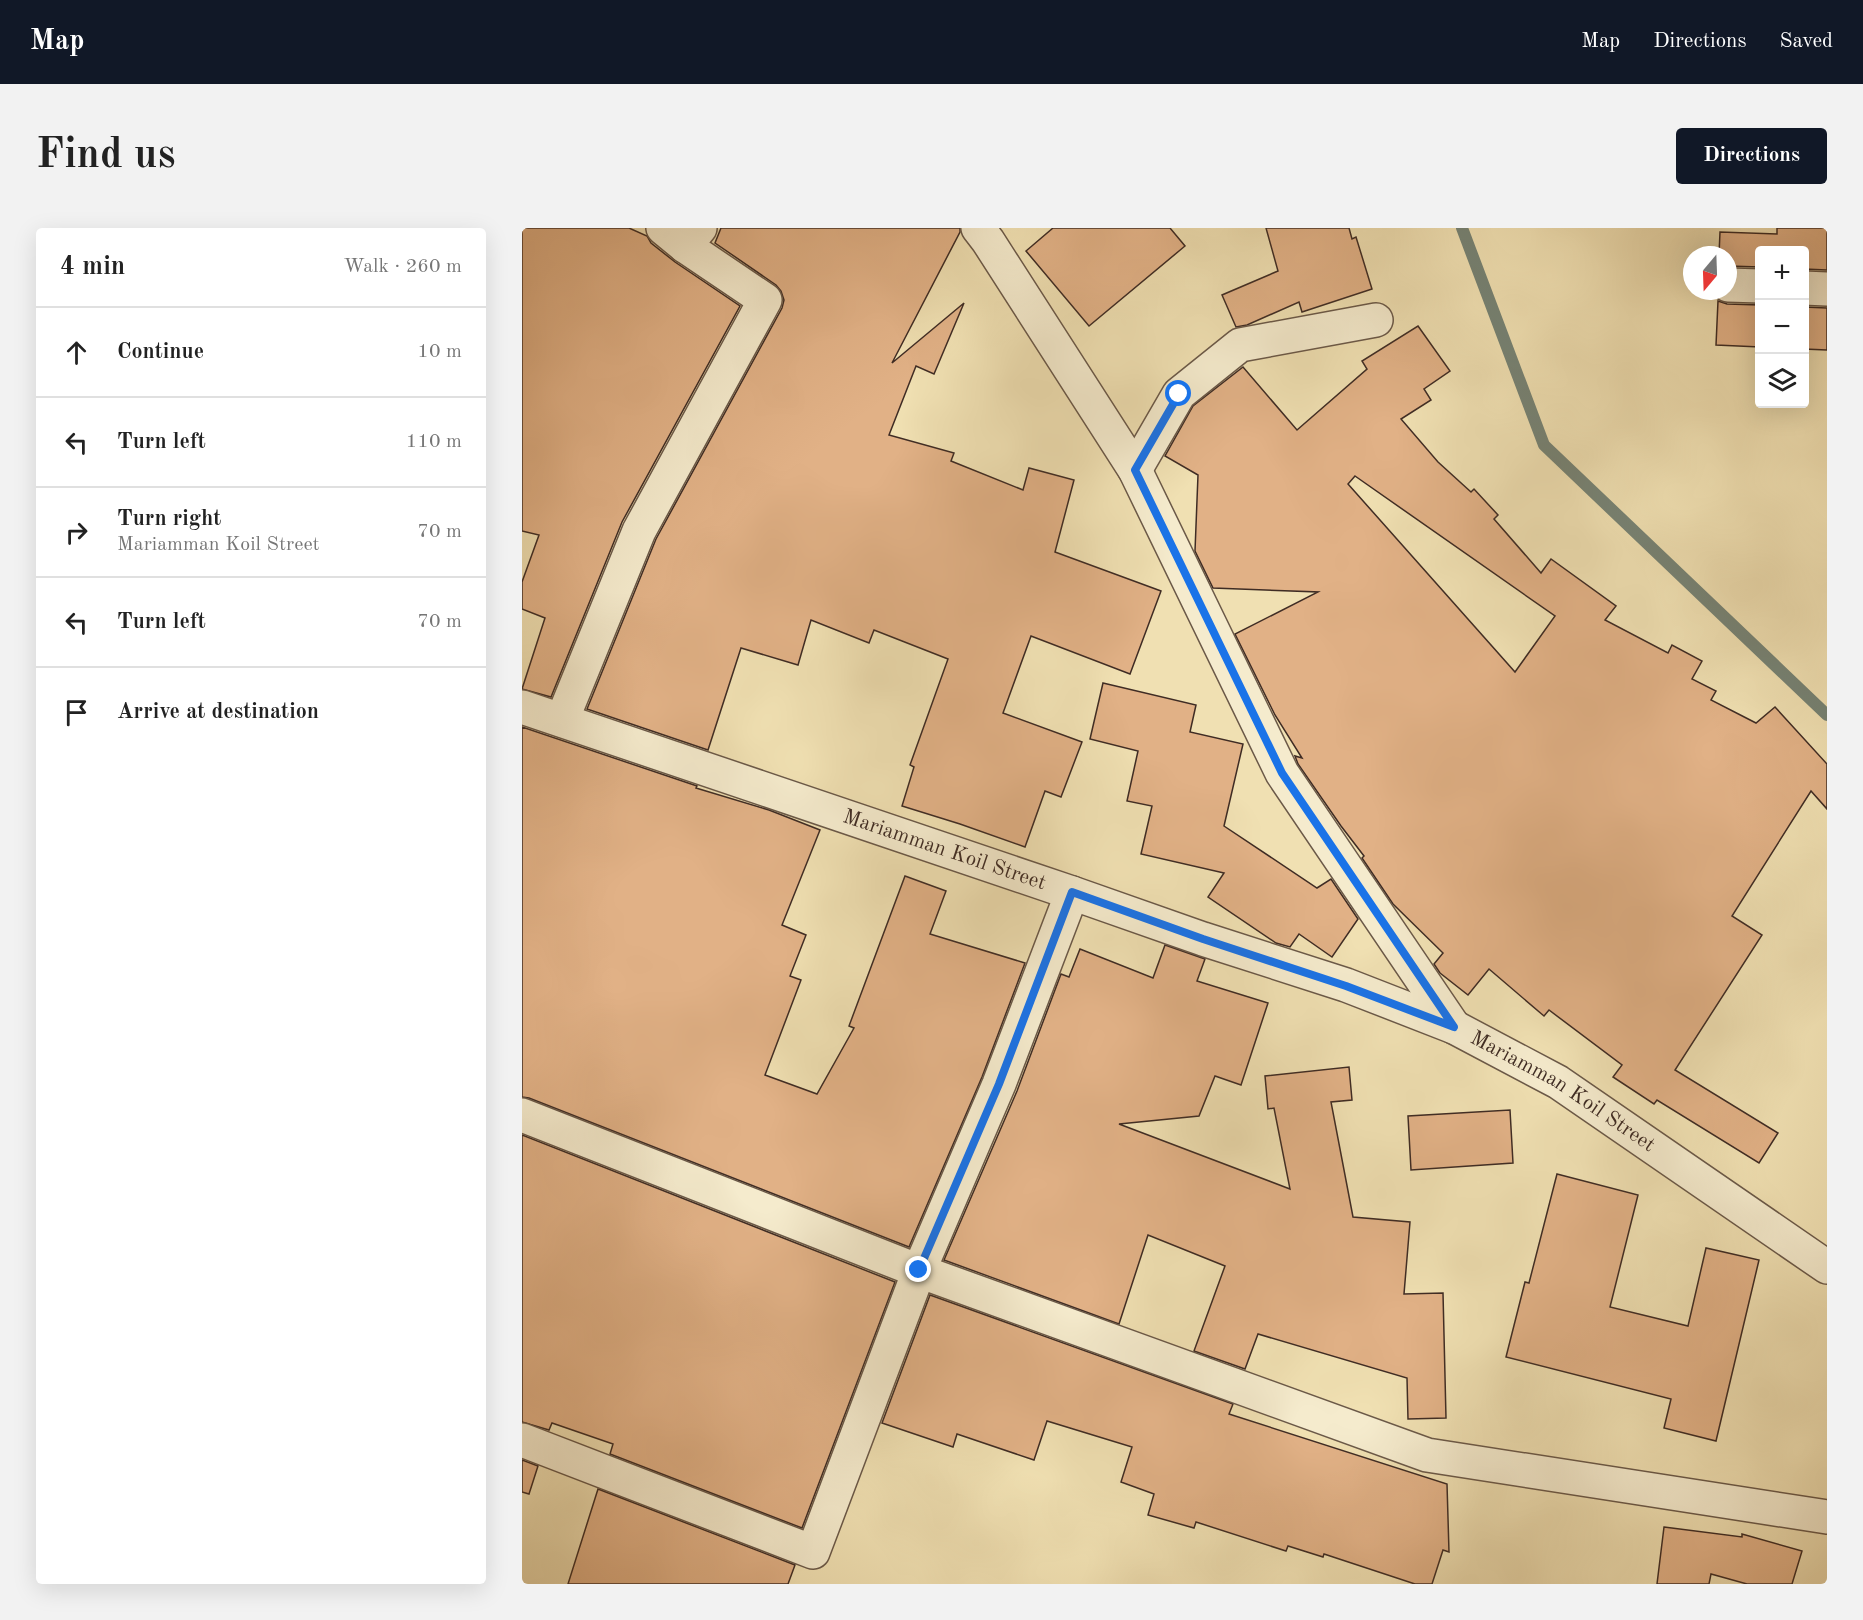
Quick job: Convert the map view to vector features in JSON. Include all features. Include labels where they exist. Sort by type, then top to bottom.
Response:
[{"type":"street","points":[[978,228],[1135,470],[1282,773],[1454,1027]]},
{"type":"street","points":[[562,720],[639,531],[765,300],[683,234]]},
{"type":"street","points":[[1737,285],[1755,286]]},
{"type":"street","points":[[1809,288],[1827,289]]},
{"type":"street","points":[[1135,470],[1179,394],[1240,345],[1376,320]]},
{"type":"street","name":"Mariamman Koil Street","points":[[522,707],[1346,986],[1454,1027],[1558,1082],[1827,1267]]},
{"type":"street","points":[[522,1440],[813,1552],[919,1270],[999,1084],[1072,892]]},
{"type":"street","points":[[522,1115],[919,1270],[1427,1455],[1827,1517]]},
{"type":"building","points":[[522,228],[629,228],[647,236],[651,243],[675,262],[740,306],[622,522],[551,697],[522,689],[545,618],[522,609],[522,582],[539,535],[522,531]]},
{"type":"building","points":[[721,228],[960,228],[892,363],[964,303],[934,374],[916,366],[889,435],[954,453],[951,461],[1023,490],[1029,468],[1074,480],[1055,552],[1161,591],[1130,674],[1031,636],[1003,713],[1082,742],[1061,797],[1045,791],[1025,847],[902,806],[914,767],[910,765],[948,659],[874,630],[869,643],[811,620],[798,665],[741,648],[708,750],[587,709],[656,539],[782,308],[784,300],[776,285],[715,243]]},
{"type":"building","points":[[1053,228],[1170,228],[1185,246],[1089,326],[1026,251]]},
{"type":"building","points":[[1266,228],[1349,228],[1352,239],[1356,237],[1372,289],[1302,312],[1299,302],[1247,325],[1236,327],[1222,295],[1278,271]]},
{"type":"building","points":[[1777,228],[1827,228],[1827,270],[1809,269],[1809,246],[1755,246],[1755,267],[1737,266],[1737,246],[1719,246],[1720,232],[1777,234]]},
{"type":"building","points":[[1718,301],[1727,304],[1755,305],[1755,347],[1716,345]]},
{"type":"building","points":[[1809,307],[1827,308],[1827,350],[1809,349]]},
{"type":"building","points":[[1418,326],[1450,371],[1424,389],[1431,400],[1401,419],[1438,462],[1471,492],[1474,489],[1498,515],[1494,519],[1541,573],[1551,559],[1616,606],[1605,620],[1668,653],[1672,645],[1702,661],[1692,679],[1716,691],[1711,700],[1756,723],[1775,707],[1827,764],[1827,809],[1811,791],[1732,916],[1762,935],[1675,1070],[1778,1133],[1759,1163],[1657,1100],[1654,1104],[1613,1077],[1622,1065],[1549,1010],[1544,1016],[1489,969],[1468,995],[1440,973],[1434,964],[1443,953],[1393,904],[1362,858],[1364,856],[1298,764],[1295,756],[1302,758],[1275,715],[1235,634],[1318,592],[1213,588],[1195,551],[1198,475],[1165,456],[1193,406],[1243,367],[1297,430],[1367,369],[1362,361]],"holes":[[[1355,476],[1555,616],[1515,672],[1348,484]]]},
{"type":"building","points":[[1103,683],[1196,705],[1190,732],[1243,744],[1224,826],[1317,888],[1331,879],[1358,919],[1332,957],[1299,934],[1290,947],[1276,943],[1208,897],[1224,873],[1141,854],[1152,806],[1127,801],[1138,751],[1090,739]]},
{"type":"building","points":[[522,727],[697,786],[696,788],[769,810],[820,830],[782,925],[806,935],[790,976],[801,980],[765,1075],[817,1094],[854,1028],[849,1026],[905,876],[946,891],[930,934],[1025,963],[982,1077],[909,1247],[522,1097]]},
{"type":"building","points":[[1165,945],[1205,959],[1197,981],[1268,1003],[1241,1085],[1215,1076],[1199,1116],[1119,1124],[1290,1189],[1274,1108],[1268,1109],[1265,1076],[1349,1067],[1352,1100],[1331,1102],[1353,1217],[1410,1222],[1404,1294],[1443,1293],[1446,1418],[1408,1419],[1407,1378],[1258,1334],[1245,1369],[1194,1351],[1225,1266],[1148,1235],[1119,1324],[944,1260],[1017,1091],[1061,974],[1069,977],[1080,949],[1153,978]]},
{"type":"building","points":[[1510,1110],[1513,1163],[1411,1170],[1408,1116]]},
{"type":"building","points":[[522,1135],[895,1282],[802,1528],[610,1454],[613,1444],[552,1423],[549,1430],[522,1422]]},
{"type":"building","points":[[1557,1174],[1638,1195],[1610,1307],[1688,1326],[1706,1248],[1759,1260],[1716,1441],[1664,1428],[1671,1399],[1506,1357],[1525,1282],[1529,1283]]},
{"type":"building","points":[[930,1295],[1233,1404],[1229,1414],[1447,1484],[1449,1552],[1443,1550],[1432,1584],[1415,1584],[1324,1554],[1323,1557],[1288,1546],[1286,1551],[1196,1522],[1194,1528],[1148,1515],[1154,1494],[1121,1482],[1132,1447],[1047,1421],[1034,1460],[957,1434],[953,1447],[882,1423]]},
{"type":"building","points":[[522,1460],[538,1466],[529,1494],[522,1492]]},
{"type":"building","points":[[598,1489],[795,1565],[788,1584],[568,1584]]},
{"type":"building","points":[[1664,1527],[1742,1537],[1742,1534],[1802,1551],[1792,1584],[1747,1584],[1711,1574],[1709,1584],[1657,1584]]},
{"type":"waterway","points":[[1462,228],[1544,445],[1827,715]]},
{"type":"route","points":[[919,1270],[999,1084],[1072,892],[1203,939],[1346,986],[1454,1027],[1282,773],[1135,470],[1179,394]]}]
